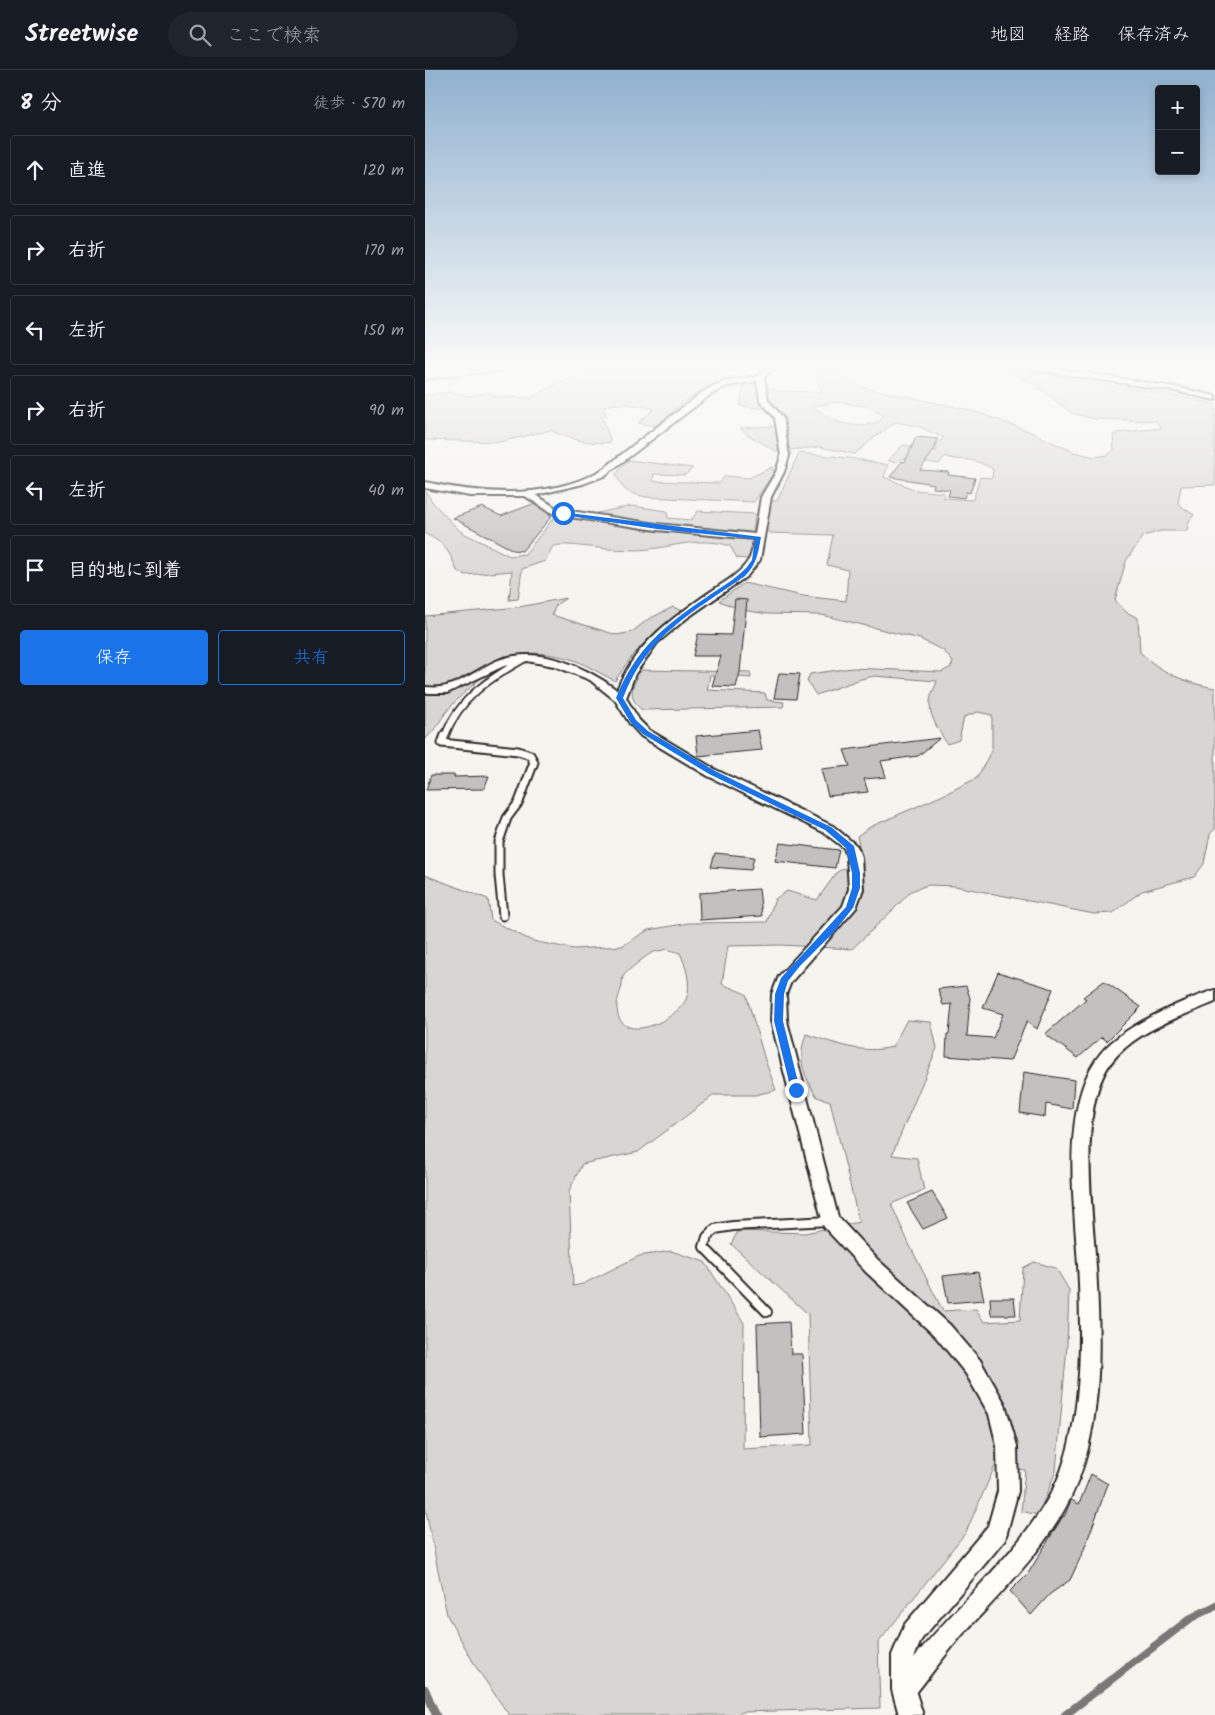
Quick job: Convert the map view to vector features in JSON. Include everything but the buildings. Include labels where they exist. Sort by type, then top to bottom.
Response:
[{"type":"street","points":[[425,485],[457,493],[478,495],[528,494],[560,488],[601,474],[639,445]]},
{"type":"street","points":[[620,698],[629,674],[653,641],[683,616],[743,574],[755,560],[766,496],[781,472],[785,456],[783,445]]},
{"type":"street","points":[[528,494],[553,510],[563,513],[657,527],[758,537]]},
{"type":"street","points":[[425,690],[449,689],[501,664],[527,658],[557,663],[594,678],[620,698],[633,722],[645,732],[712,773],[828,829],[850,846],[856,873],[856,888],[849,908],[830,931],[797,964],[784,980],[779,994],[779,1021],[831,1221],[849,1243],[872,1266],[943,1330],[973,1367],[998,1411],[1007,1446],[1008,1491],[997,1532],[913,1632],[903,1655],[904,1690],[911,1715]]},
{"type":"street","points":[[904,1690],[951,1632],[1028,1547],[1056,1507],[1074,1465],[1086,1402],[1089,1345],[1081,1138],[1088,1094],[1098,1069],[1106,1058],[1137,1032],[1215,996]]},
{"type":"lane","points":[[503,916],[499,875],[499,842],[507,818],[519,802],[534,762],[530,755],[518,751],[441,743],[446,730],[465,700],[475,689],[527,658]]},
{"type":"lane","points":[[767,1312],[704,1247],[707,1236],[715,1229],[733,1226],[831,1221]]},
{"type":"shaded area","points":[[765,445],[778,445],[778,452]]},
{"type":"shaded area","points":[[788,445],[866,445],[855,454],[820,447],[789,450]]},
{"type":"shaded area","points":[[903,445],[937,451],[936,445],[1058,445],[1074,452],[1095,457],[1108,455],[1114,450],[1114,445],[1215,445],[1215,485],[1181,486],[1178,504],[1194,515],[1189,521],[1187,531],[1161,531],[1143,536],[1126,561],[1115,600],[1126,612],[1138,618],[1140,652],[1156,666],[1174,676],[1215,688],[1215,829],[1210,834],[1204,864],[1194,877],[1142,891],[1113,913],[1094,914],[955,886],[928,885],[911,891],[852,949],[781,945],[728,946],[722,984],[746,994],[765,1060],[776,1090],[755,1095],[714,1095],[638,1152],[582,1164],[569,1191],[573,1286],[583,1284],[639,1256],[671,1251],[705,1262],[744,1323],[743,1449],[812,1445],[808,1314],[731,1244],[738,1231],[805,1233],[859,1222],[830,1101],[817,1097],[803,1067],[802,1052],[806,1034],[859,1049],[881,1049],[892,1047],[907,1020],[931,1022],[937,1048],[892,1155],[917,1158],[924,1190],[891,1204],[943,1311],[976,1309],[984,1322],[1020,1320],[1023,1268],[1034,1262],[1056,1268],[1069,1290],[1067,1346],[1056,1471],[1038,1515],[1021,1511],[1025,1470],[995,1466],[966,1532],[878,1643],[880,1708],[742,1712],[736,1715],[509,1715],[476,1667],[447,1615],[425,1506],[425,875],[488,899],[491,920],[532,941],[574,949],[622,946],[648,930],[689,923],[767,922],[775,899],[787,891],[817,900],[837,872],[862,860],[857,836],[870,827],[977,778],[992,749],[992,715],[978,712],[964,717],[959,740],[947,744],[934,721],[930,709],[931,696],[937,681],[874,676],[816,695],[807,681],[810,674],[852,668],[942,672],[951,667],[953,662],[944,651],[920,639],[822,615],[768,614],[742,610],[719,601],[744,583],[803,596],[846,601],[848,570],[827,565],[833,535],[770,533],[764,527],[771,501],[777,501],[799,453],[850,458],[888,465],[884,477],[916,490],[944,493],[944,498],[973,500],[980,477],[992,478],[993,469],[978,462],[945,456],[939,464],[903,458],[896,462],[888,461]],"holes":[[[666,949],[680,953],[687,975],[688,986],[687,997],[682,1005],[674,1014],[663,1021],[639,1028],[628,1027],[621,1021],[617,1009],[623,976],[651,953]]]},
{"type":"shaded area","points":[[628,460],[693,468],[685,475],[654,474],[653,481],[720,483],[725,476],[749,478],[772,467],[774,472],[754,502],[646,497],[627,491],[621,485],[616,474]]},
{"type":"shaded area","points":[[425,491],[434,504],[461,532],[510,556],[525,554],[556,515],[587,519],[597,513],[632,506],[667,511],[668,518],[691,520],[698,511],[755,514],[751,555],[746,559],[737,558],[730,546],[705,542],[634,550],[570,545],[553,546],[545,561],[522,569],[518,599],[509,600],[512,571],[466,575],[457,571],[452,558],[442,544],[425,534]]},
{"type":"shaded area","points":[[566,598],[556,605],[552,615],[617,635],[632,632],[647,620],[673,607],[682,611],[645,642],[615,681],[590,667],[563,657],[537,653],[515,657],[486,674],[460,697],[425,739],[425,616],[519,607]]},
{"type":"shaded area","points":[[642,670],[750,672],[751,678],[710,675],[707,690],[765,693],[767,700],[784,702],[783,707],[642,710],[634,700],[632,691]]},
{"type":"waterway","points":[[1065,1715],[1191,1618],[1215,1606]]},
{"type":"waterway","points":[[425,1689],[436,1715]]},
{"type":"route","points":[[563,513],[657,527],[758,537],[755,560],[749,568],[683,616],[653,641],[629,674],[620,698],[633,722],[645,732],[712,773],[828,829],[841,837],[850,846],[854,857],[856,888],[849,908],[830,931],[797,964],[784,980],[779,994],[779,1021],[796,1090]]}]
